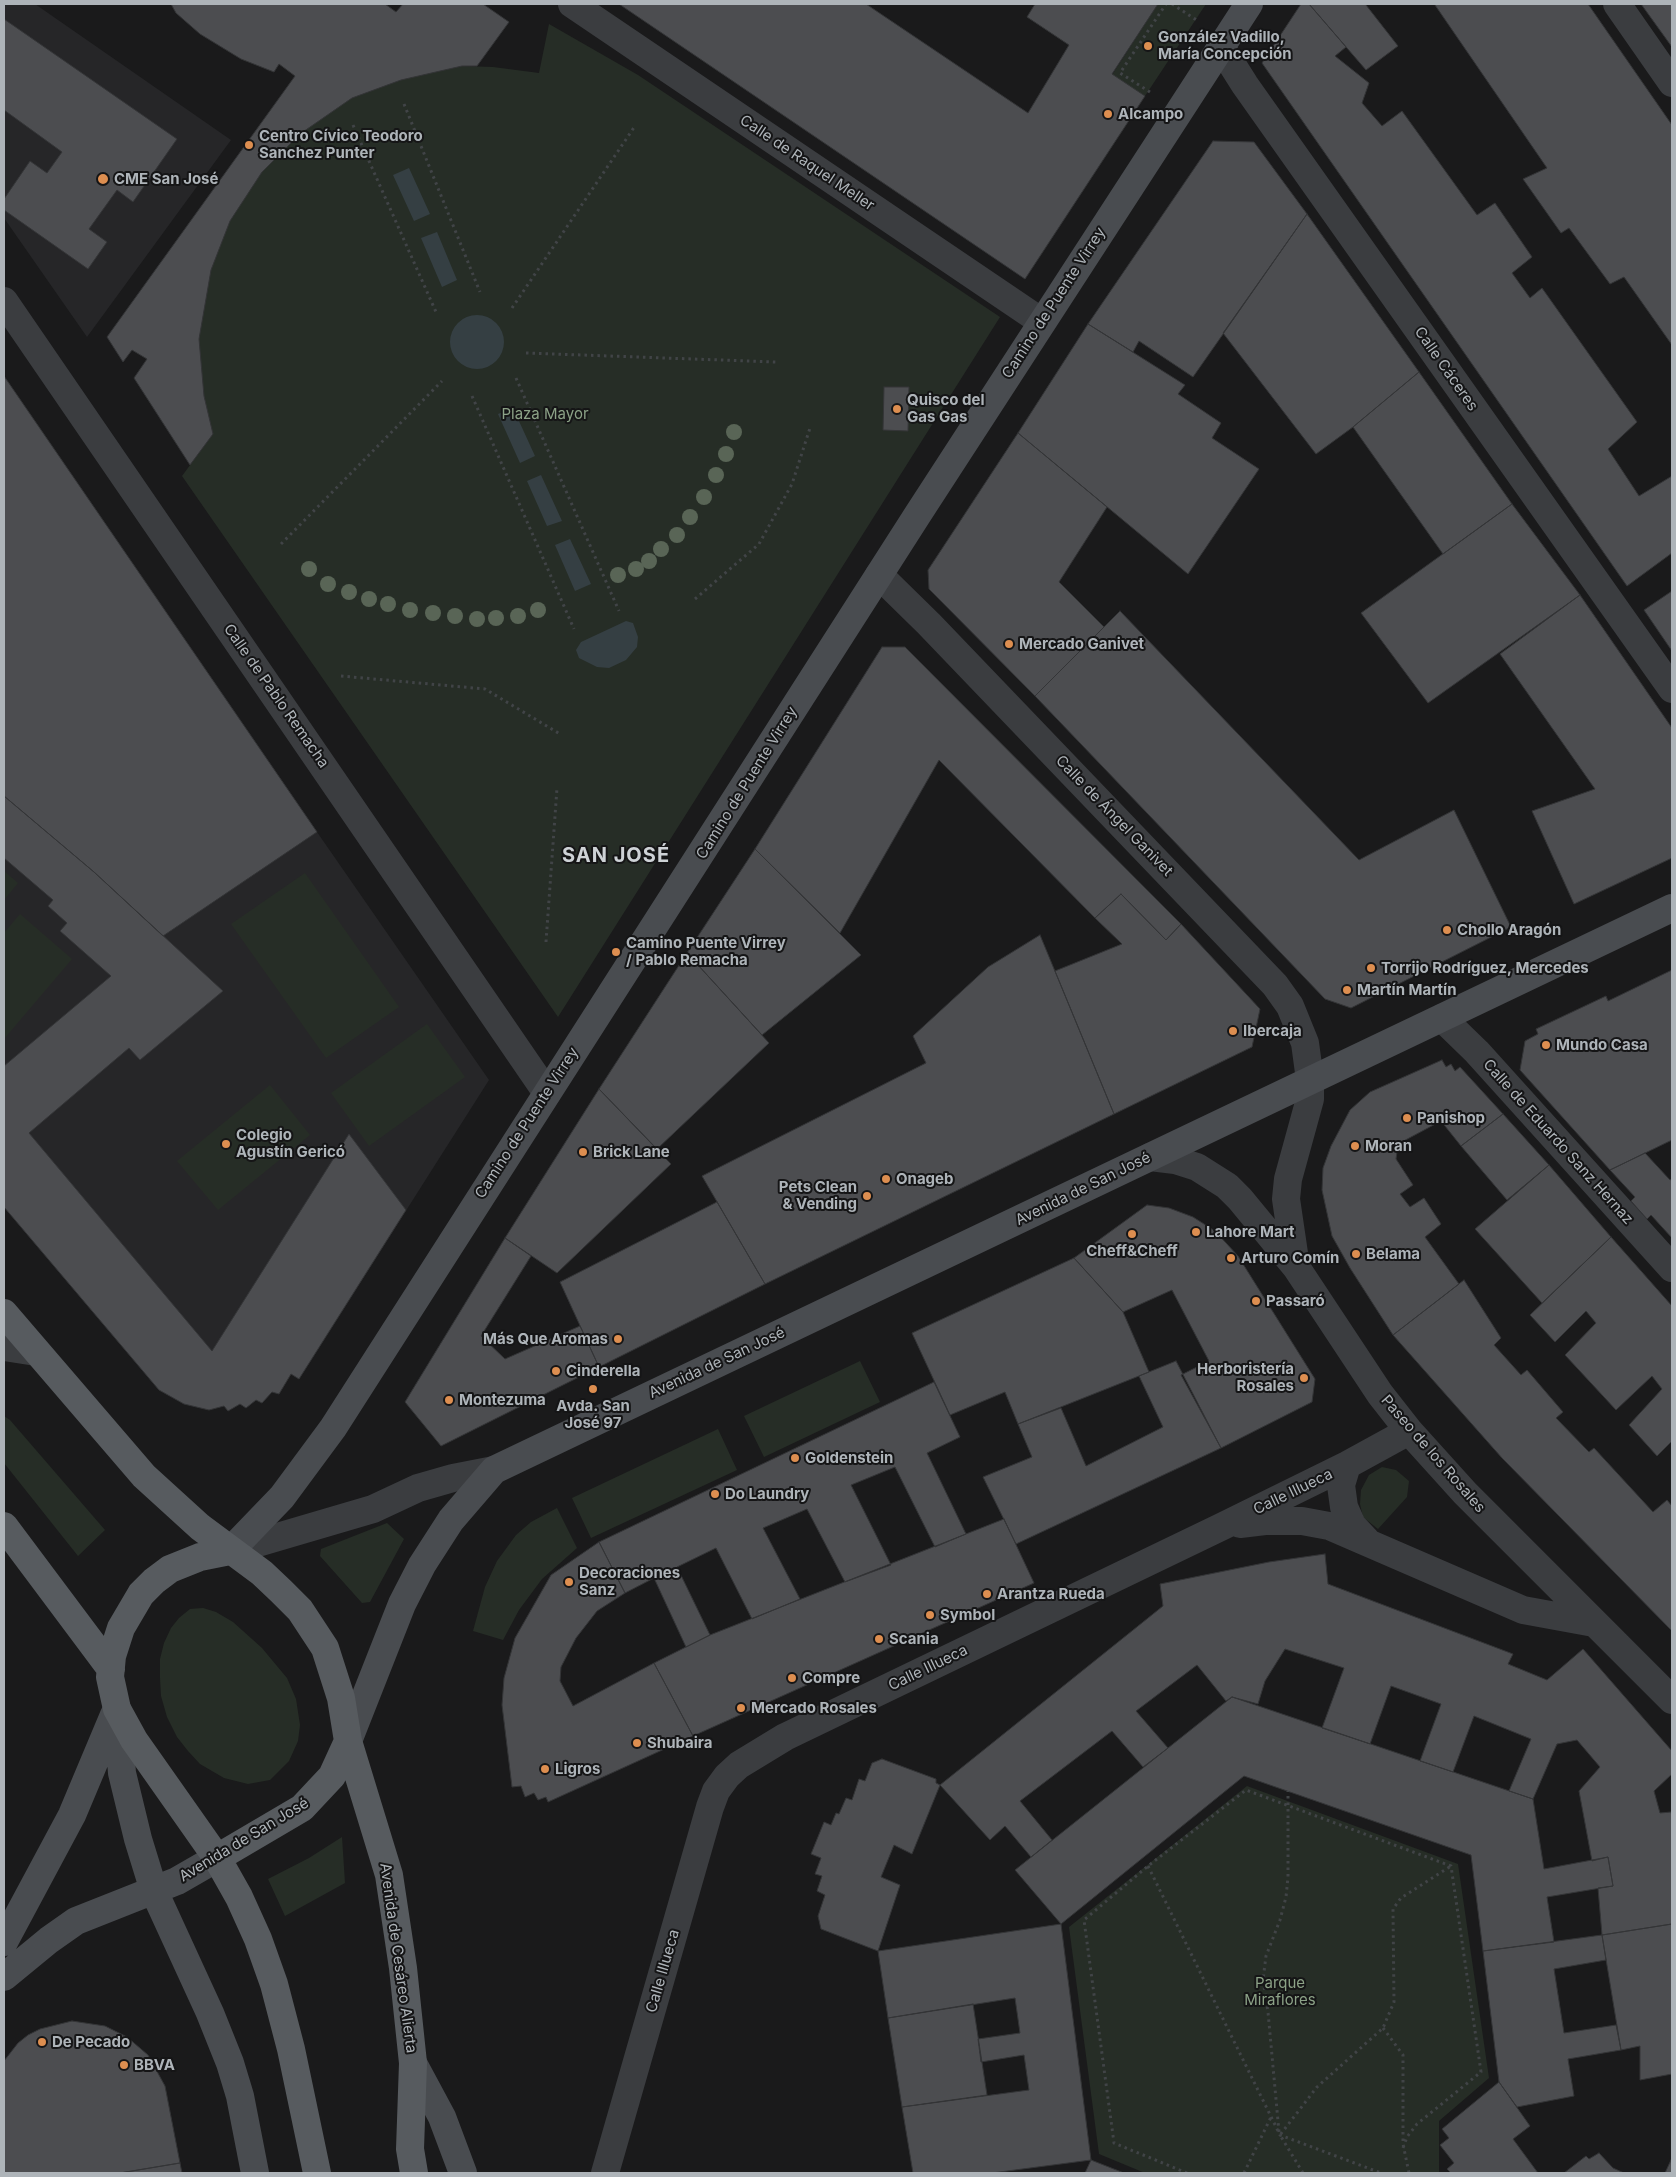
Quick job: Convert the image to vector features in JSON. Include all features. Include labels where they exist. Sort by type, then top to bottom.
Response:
[{"type":"main road","name":"Camino de Puente Virrey","points":[[230,1552],[282,1497],[332,1428],[879,574],[1249,4]]},
{"type":"main road","name":"Avenida de San José","points":[[4,1977],[49,1940],[76,1922],[177,1881],[302,1808],[332,1776],[348,1741],[402,1604],[422,1565],[451,1520],[494,1470],[1672,908]]},
{"type":"main road","name":"Avenida de Cesáreo Alierta","points":[[4,1313],[144,1476],[230,1552],[281,1590],[300,1610],[325,1648],[341,1698],[348,1741],[389,1875],[403,1968],[413,2063],[410,2149],[414,2173]]},
{"type":"main road","points":[[4,1526],[111,1668],[117,1708],[122,1773],[138,1839],[154,1890],[210,2013],[230,2063],[242,2103],[255,2173]]},
{"type":"main road","name":"Avenida de San José","points":[[111,1668],[112,1656],[121,1628],[142,1594],[154,1581],[170,1570],[200,1557],[230,1552]]},
{"type":"main road","points":[[117,1708],[153,1769],[217,1858],[239,1897],[258,1939],[274,1984],[302,2090],[317,2173]]},
{"type":"main road","points":[[4,1942],[72,1815],[117,1708]]},
{"type":"main road","name":"Avenida de Cesáreo Alierta","points":[[413,2063],[442,2117],[463,2173]]},
{"type":"street","name":"Calle de Raquel Meller","points":[[572,4],[1042,322]]},
{"type":"street","points":[[1617,4],[1672,83]]},
{"type":"street","name":"Calle Cáceres","points":[[1221,47],[1245,85],[1672,689]]},
{"type":"street","name":"Calle de Pablo Remacha","points":[[4,301],[547,1093]]},
{"type":"street","name":"Calle de Ángel Ganivet","points":[[879,574],[1275,985],[1290,1006],[1302,1031],[1309,1060],[1310,1080]]},
{"type":"street","name":"Calle de Eduardo Sanz Hernaz","points":[[1442,1018],[1477,1052],[1672,1268]]},
{"type":"street","name":"Paseo de los Rosales","points":[[1296,1266],[1286,1199],[1288,1179],[1310,1099],[1310,1080]]},
{"type":"street","name":"Paseo de los Rosales","points":[[1150,1157],[1175,1160],[1196,1166],[1227,1186],[1253,1212],[1296,1266],[1380,1394],[1409,1431],[1465,1493],[1672,1700]]},
{"type":"street","points":[[4,1347],[36,1352]]},
{"type":"street","name":"Calle Illueca","points":[[605,2173],[710,1807],[716,1791],[728,1776],[739,1766],[785,1737],[1221,1527],[1347,1465],[1409,1431]]},
{"type":"street","name":"Calle Illueca","points":[[1347,1465],[1341,1485],[1344,1507],[1352,1525],[1366,1540]]},
{"type":"street","name":"Avenida de San José","points":[[230,1552],[373,1509],[418,1488],[452,1478],[494,1470]]},
{"type":"street","points":[[1221,1527],[1265,1521],[1302,1520],[1329,1526],[1366,1540],[1523,1610],[1594,1624]]},
{"type":"path","points":[[1158,98],[1120,73],[1166,4]]},
{"type":"path","points":[[1172,4],[1204,25]]},
{"type":"path","points":[[404,104],[480,292]]},
{"type":"path","points":[[354,125],[436,312]]},
{"type":"path","points":[[512,308],[635,126]]},
{"type":"path","points":[[526,353],[776,362]]},
{"type":"path","points":[[516,378],[619,611]]},
{"type":"path","points":[[281,544],[442,382]]},
{"type":"path","points":[[472,396],[574,629]]},
{"type":"path","points":[[695,599],[759,544],[792,484],[810,428]]},
{"type":"path","points":[[341,676],[485,689],[560,734]]},
{"type":"path","points":[[546,942],[557,788]]},
{"type":"path","points":[[1187,2173],[1114,2143],[1084,1920],[1148,1866],[1246,1790],[1451,1866]]},
{"type":"path","points":[[1280,2135],[1263,1980],[1266,1956],[1280,1920],[1286,1897],[1288,1791]]},
{"type":"path","points":[[1148,1866],[1280,2135],[1303,2173]]},
{"type":"path","points":[[1280,2135],[1317,2087],[1383,2028],[1394,2002],[1393,1909],[1401,1898],[1451,1866]]},
{"type":"path","points":[[1403,2148],[1407,2137],[1417,2124],[1481,2072],[1451,1866]]},
{"type":"path","points":[[1383,2028],[1403,2055],[1403,2148],[1409,2173]]},
{"type":"path","points":[[1244,2173],[1271,2117]]},
{"type":"path","points":[[1280,2135],[1382,2173]]},
{"type":"shaded area","name":"CME San José","points":[[4,4],[35,4],[231,140],[87,337],[4,218]]},
{"type":"shaded area","points":[[409,168],[430,214],[414,221],[393,175]]},
{"type":"shaded area","points":[[437,232],[457,280],[442,287],[421,238]]},
{"type":"shaded area","points":[[477,315],[487,317],[496,323],[502,332],[504,342],[502,352],[496,361],[487,367],[477,369],[467,367],[458,361],[452,352],[450,342],[452,332],[458,323],[467,317]]},
{"type":"shaded area","points":[[513,408],[535,456],[520,463],[498,414]]},
{"type":"shaded area","points":[[541,475],[562,521],[547,526],[527,481]]},
{"type":"shaded area","points":[[570,539],[591,584],[575,591],[555,545]]},
{"type":"shaded area","points":[[626,621],[633,623],[638,637],[637,647],[626,660],[609,668],[597,667],[579,658],[576,650],[581,642]]},
{"type":"shaded area","name":"Colegio Agustín Gericó","points":[[4,796],[94,872],[163,936],[317,832],[489,1080],[299,1379],[291,1374],[279,1394],[272,1392],[262,1403],[256,1400],[246,1408],[240,1404],[228,1411],[224,1406],[209,1410],[184,1404],[159,1390],[4,1207]]},
{"type":"green space","points":[[1158,4],[1206,4],[1145,96],[1112,75]]},
{"type":"green space","name":"Plaza Mayor","points":[[549,24],[638,75],[1000,317],[558,1017],[182,476],[213,434],[204,396],[199,339],[211,270],[230,221],[262,172],[300,134],[326,115],[352,98],[401,80],[462,66],[493,67],[539,73]]},
{"type":"green space","points":[[4,871],[18,883],[4,900]]},
{"type":"green space","points":[[305,873],[399,1007],[326,1058],[231,924]]},
{"type":"green space","points":[[20,914],[72,959],[4,1039],[4,933]]},
{"type":"green space","points":[[427,1024],[465,1077],[369,1146],[331,1093]]},
{"type":"green space","points":[[270,1085],[310,1135],[218,1210],[177,1161]]},
{"type":"green space","points":[[860,1361],[880,1402],[764,1457],[744,1416]]},
{"type":"green space","points":[[4,1416],[10,1420],[105,1530],[78,1556],[4,1463]]},
{"type":"green space","points":[[718,1429],[737,1470],[591,1538],[572,1498]]},
{"type":"green space","points":[[1382,1467],[1396,1470],[1409,1481],[1407,1497],[1378,1529],[1363,1517],[1360,1504],[1361,1490],[1369,1475]]},
{"type":"green space","points":[[557,1508],[577,1548],[542,1579],[519,1610],[503,1640],[473,1631],[485,1587],[497,1561],[516,1535],[531,1522]]},
{"type":"green space","points":[[387,1523],[404,1539],[370,1602],[362,1603],[320,1556],[321,1549]]},
{"type":"green space","points":[[203,1608],[216,1612],[233,1622],[262,1648],[287,1678],[296,1699],[300,1725],[298,1741],[289,1761],[270,1780],[248,1784],[224,1778],[200,1764],[177,1737],[167,1717],[161,1696],[160,1678],[160,1659],[164,1643],[171,1628],[179,1618],[190,1609]]},
{"type":"green space","name":"Parque Miraflores","points":[[1247,1786],[1458,1864],[1489,2078],[1439,2121],[1439,2173],[1145,2173],[1099,2154],[1069,1927]]},
{"type":"green space","points":[[342,1837],[345,1883],[285,1916],[268,1879],[309,1858]]},
{"type":"building","points":[[171,4],[385,4],[396,12],[403,4],[483,4],[509,22],[477,66],[462,66],[401,80],[352,98],[300,134],[262,172],[230,221],[211,270],[199,339],[204,396],[213,434],[190,465],[134,378],[147,359],[132,350],[123,362],[107,337],[295,76],[279,64],[274,72],[241,59],[200,34],[176,13]]},
{"type":"building","points":[[619,4],[866,4],[1028,113],[1069,45],[1027,17],[1035,4],[1158,4],[1112,74],[1145,96],[1025,279]]},
{"type":"building","points":[[1301,4],[1309,4],[1346,47],[1335,56],[1369,83],[1362,103],[1382,126],[1402,111],[1477,215],[1495,203],[1532,257],[1512,273],[1530,298],[1542,288],[1637,422],[1608,449],[1639,496],[1672,476],[1672,553],[1627,586],[1262,63]]},
{"type":"building","points":[[1309,4],[1368,4],[1366,5],[1398,46],[1366,70]]},
{"type":"building","points":[[1436,4],[1588,4],[1672,125],[1672,345],[1624,277],[1610,284],[1569,228],[1561,233],[1523,179],[1547,168]]},
{"type":"building","points":[[1641,4],[1672,4],[1672,47]]},
{"type":"building","points":[[4,19],[177,139],[133,202],[117,190],[89,229],[107,242],[88,269],[4,210],[4,199],[30,161],[47,173],[62,152],[4,110]]},
{"type":"building","points":[[1213,141],[1254,142],[1307,214],[1193,377],[1139,341],[1133,352],[1088,324]]},
{"type":"building","points":[[1307,214],[1419,372],[1353,427],[1316,454],[1223,333]]},
{"type":"building","points":[[1088,324],[1185,385],[1178,394],[1221,423],[1212,438],[1259,469],[1188,574],[1018,433]]},
{"type":"building","points":[[1419,372],[1512,504],[1443,554],[1353,427]]},
{"type":"building","points":[[4,376],[317,832],[163,936],[94,872],[4,796]]},
{"type":"building","points":[[884,387],[909,387],[908,431],[883,430]]},
{"type":"building","points":[[1018,433],[1107,507],[1059,582],[1104,627],[1035,696],[929,589],[928,570]]},
{"type":"building","points":[[1512,504],[1580,595],[1428,703],[1361,613]]},
{"type":"building","points":[[1672,591],[1672,651],[1644,610]]},
{"type":"building","points":[[1580,595],[1672,728],[1672,858],[1574,904],[1532,811],[1595,789],[1500,654]]},
{"type":"building","points":[[1120,611],[1359,860],[1454,810],[1511,927],[1351,1008],[1325,999],[1035,696]]},
{"type":"building","points":[[882,647],[905,647],[1181,924],[1166,940],[1121,894],[1095,918],[939,760],[840,933],[755,849]]},
{"type":"building","points":[[4,796],[94,872],[223,991],[140,1060],[129,1048],[29,1133],[212,1351],[349,1134],[406,1210],[299,1379],[291,1374],[279,1394],[272,1392],[262,1403],[256,1400],[246,1408],[240,1404],[228,1411],[224,1406],[209,1410],[184,1404],[159,1390],[4,1207],[4,1066],[111,976],[60,931],[67,923],[48,906],[53,900],[4,858]]},
{"type":"building","points":[[755,849],[861,955],[762,1035],[687,953]]},
{"type":"building","points":[[1121,894],[1166,940],[1181,924],[1260,1009],[1252,1047],[1114,1114],[1055,971],[1122,944],[1095,918]]},
{"type":"building","points":[[1040,935],[1114,1114],[765,1284],[702,1176],[926,1063],[913,1036],[988,967]]},
{"type":"building","points":[[687,953],[769,1043],[657,1149],[599,1089]]},
{"type":"building","points":[[1672,970],[1672,1140],[1610,1170],[1520,1070],[1525,1041],[1538,1034],[1536,1029],[1606,996],[1608,1001]]},
{"type":"building","points":[[1442,1060],[1446,1067],[1451,1064],[1455,1071],[1460,1067],[1503,1114],[1461,1146],[1441,1121],[1398,1144],[1396,1159],[1413,1185],[1400,1194],[1410,1207],[1424,1198],[1441,1224],[1425,1237],[1459,1284],[1393,1335],[1332,1236],[1322,1190],[1323,1168],[1331,1146],[1350,1110],[1370,1092]]},
{"type":"building","points":[[599,1089],[671,1164],[557,1273],[505,1238]]},
{"type":"building","points":[[1503,1114],[1549,1165],[1507,1200],[1461,1146]]},
{"type":"building","points":[[1645,1153],[1670,1180],[1672,1179],[1672,1238],[1651,1215],[1647,1219],[1631,1201],[1635,1197],[1610,1170]]},
{"type":"building","points":[[1549,1165],[1611,1237],[1542,1303],[1475,1229]]},
{"type":"building","points":[[717,1202],[765,1284],[599,1367],[560,1282]]},
{"type":"building","points":[[1147,1205],[1169,1208],[1193,1217],[1215,1231],[1238,1256],[1315,1379],[1312,1402],[1221,1448],[1181,1375],[1209,1361],[1172,1290],[1123,1312],[1074,1258]]},
{"type":"building","points":[[1611,1237],[1672,1306],[1672,1441],[1657,1456],[1629,1425],[1662,1389],[1652,1376],[1616,1410],[1565,1355],[1596,1323],[1586,1311],[1555,1342],[1530,1315]]},
{"type":"building","points":[[505,1238],[531,1256],[481,1336],[505,1359],[580,1326],[599,1367],[441,1446],[405,1402]]},
{"type":"building","points":[[1074,1258],[1123,1312],[1149,1372],[1018,1424],[1005,1392],[950,1415],[912,1333]]},
{"type":"building","points":[[1464,1280],[1501,1338],[1494,1345],[1521,1375],[1527,1370],[1563,1412],[1556,1418],[1589,1452],[1594,1448],[1653,1512],[1667,1500],[1672,1506],[1672,1631],[1502,1458],[1393,1335]]},
{"type":"building","points":[[1176,1361],[1221,1448],[1016,1544],[983,1477],[1032,1457],[1018,1424],[1061,1408],[1086,1466],[1163,1427],[1139,1376]]},
{"type":"building","points":[[934,1382],[960,1437],[927,1453],[966,1534],[935,1547],[895,1467],[851,1485],[891,1565],[845,1582],[807,1509],[763,1528],[800,1599],[752,1619],[716,1548],[677,1567],[710,1635],[686,1647],[654,1578],[625,1593],[599,1542]]},
{"type":"building","points":[[1004,1519],[1034,1583],[693,1736],[654,1663],[710,1635]]},
{"type":"building","points":[[599,1542],[625,1593],[597,1611],[576,1638],[561,1667],[560,1681],[573,1706],[654,1663],[693,1736],[548,1802],[546,1797],[538,1800],[534,1793],[525,1797],[521,1786],[512,1787],[502,1705],[504,1678],[515,1638],[551,1575]]},
{"type":"building","points":[[1325,1554],[1328,1584],[1513,1654],[1508,1664],[1547,1680],[1583,1649],[1672,1751],[1672,1774],[1654,1791],[1660,1813],[1671,1812],[1672,1817],[1672,1924],[1602,1935],[1598,1888],[1613,1886],[1608,1857],[1592,1861],[1579,1791],[1600,1767],[1577,1740],[1557,1744],[1533,1799],[1509,1791],[1531,1739],[1474,1716],[1453,1772],[1420,1761],[1441,1704],[1391,1686],[1370,1744],[1322,1728],[1344,1668],[1285,1649],[1265,1681],[1258,1704],[1232,1697],[1226,1701],[1197,1665],[1136,1711],[1168,1748],[1143,1767],[1112,1731],[1020,1801],[1052,1840],[1031,1857],[1005,1826],[990,1840],[940,1785],[1163,1606],[1160,1584],[1269,1562]]},
{"type":"building","points":[[1232,1697],[1533,1799],[1544,1869],[1608,1857],[1613,1886],[1547,1897],[1554,1942],[1483,1951],[1471,1855],[1244,1776],[1061,1924],[1015,1870]]},
{"type":"building","points":[[882,1759],[936,1779],[936,1783],[940,1785],[912,1854],[894,1845],[881,1877],[900,1885],[878,1951],[821,1929],[818,1916],[825,1895],[817,1891],[822,1876],[815,1874],[821,1858],[811,1854],[824,1822],[831,1825],[836,1813],[839,1814],[846,1798],[852,1800],[859,1779],[865,1781],[872,1763]]},
{"type":"building","points":[[1061,1924],[1091,2160],[992,2173],[913,2173],[902,2107],[1029,2090],[1024,2055],[981,2062],[978,2039],[1020,2033],[1015,1998],[888,2018],[878,1951]]},
{"type":"building","points":[[1672,1924],[1672,2074],[1640,2080],[1640,2046],[1621,2050],[1602,1935]]},
{"type":"building","points":[[1602,1935],[1606,1960],[1554,1969],[1564,2033],[1616,2025],[1621,2050],[1568,2059],[1574,2096],[1517,2107],[1499,2082],[1483,1951]]},
{"type":"building","points":[[973,2004],[987,2095],[902,2107],[888,2018]]},
{"type":"building","points":[[72,2021],[105,2026],[127,2037],[148,2055],[165,2086],[180,2163],[120,2173],[4,2173],[4,2061],[18,2043],[28,2035],[40,2029]]},
{"type":"building","points":[[1499,2082],[1530,2126],[1513,2139],[1538,2173],[1451,2173],[1447,2169],[1454,2163],[1440,2145],[1449,2138],[1442,2129]]},
{"type":"building","points":[[1599,2153],[1613,2168],[1624,2173],[1564,2173],[1586,2156],[1589,2159]]},
{"type":"building","points":[[1091,2160],[1124,2173],[1085,2173]]},
{"type":"building","points":[[1671,2160],[1672,2173],[1665,2173]]},
{"type":"building","points":[[180,2163],[182,2173],[120,2173]]},
{"type":"place","name":"González Vadillo, María Concepción","points":[[1148,46]]},
{"type":"place","name":"Alcampo","points":[[1108,114]]},
{"type":"place","name":"Centro Cívico Teodoro Sanchez Punter","points":[[249,145]]},
{"type":"place","name":"CME San José","points":[[103,179]]},
{"type":"place","name":"Quisco del Gas Gas","points":[[897,409]]},
{"type":"place","name":"Mercado Ganivet","points":[[1009,644]]},
{"type":"place","name":"Chollo Aragón","points":[[1447,930]]},
{"type":"place","name":"Camino Puente Virrey / Pablo Remacha","points":[[616,952]]},
{"type":"place","name":"Torrijo Rodríguez, Mercedes","points":[[1371,968]]},
{"type":"place","name":"Martín Martín","points":[[1347,990]]},
{"type":"place","name":"Ibercaja","points":[[1233,1031]]},
{"type":"place","name":"Mundo Casa","points":[[1546,1045]]},
{"type":"place","name":"Panishop","points":[[1407,1118]]},
{"type":"place","name":"Colegio Agustín Gericó","points":[[226,1144]]},
{"type":"place","name":"Moran","points":[[1355,1146]]},
{"type":"place","name":"Brick Lane","points":[[583,1152]]},
{"type":"place","name":"Onageb","points":[[886,1179]]},
{"type":"place","name":"Pets Clean & Vending","points":[[867,1196]]},
{"type":"place","name":"Lahore Mart","points":[[1196,1232]]},
{"type":"place","name":"Cheff&Cheff","points":[[1132,1234]]},
{"type":"place","name":"Belama","points":[[1356,1254]]},
{"type":"place","name":"Arturo Comín","points":[[1231,1258]]},
{"type":"place","name":"Passaró","points":[[1256,1301]]},
{"type":"place","name":"Más Que Aromas","points":[[618,1339]]},
{"type":"place","name":"Cinderella","points":[[556,1371]]},
{"type":"place","name":"Herboristería Rosales","points":[[1304,1378]]},
{"type":"place","name":"Avda. San José 97","points":[[593,1389]]},
{"type":"place","name":"Montezuma","points":[[449,1400]]},
{"type":"place","name":"Goldenstein","points":[[795,1458]]},
{"type":"place","name":"Do Laundry","points":[[715,1494]]},
{"type":"place","name":"Decoraciones Sanz","points":[[569,1582]]},
{"type":"place","name":"Arantza Rueda","points":[[987,1594]]},
{"type":"place","name":"Symbol","points":[[930,1615]]},
{"type":"place","name":"Scania","points":[[879,1639]]},
{"type":"place","name":"Compre","points":[[792,1678]]},
{"type":"place","name":"Mercado Rosales","points":[[741,1708]]},
{"type":"place","name":"Shubaira","points":[[637,1743]]},
{"type":"place","name":"Ligros","points":[[545,1769]]},
{"type":"place","name":"De Pecado","points":[[42,2042]]},
{"type":"place","name":"BBVA","points":[[124,2065]]},
{"type":"district","name":"SAN JOSÉ","points":[[616,856]]}]
